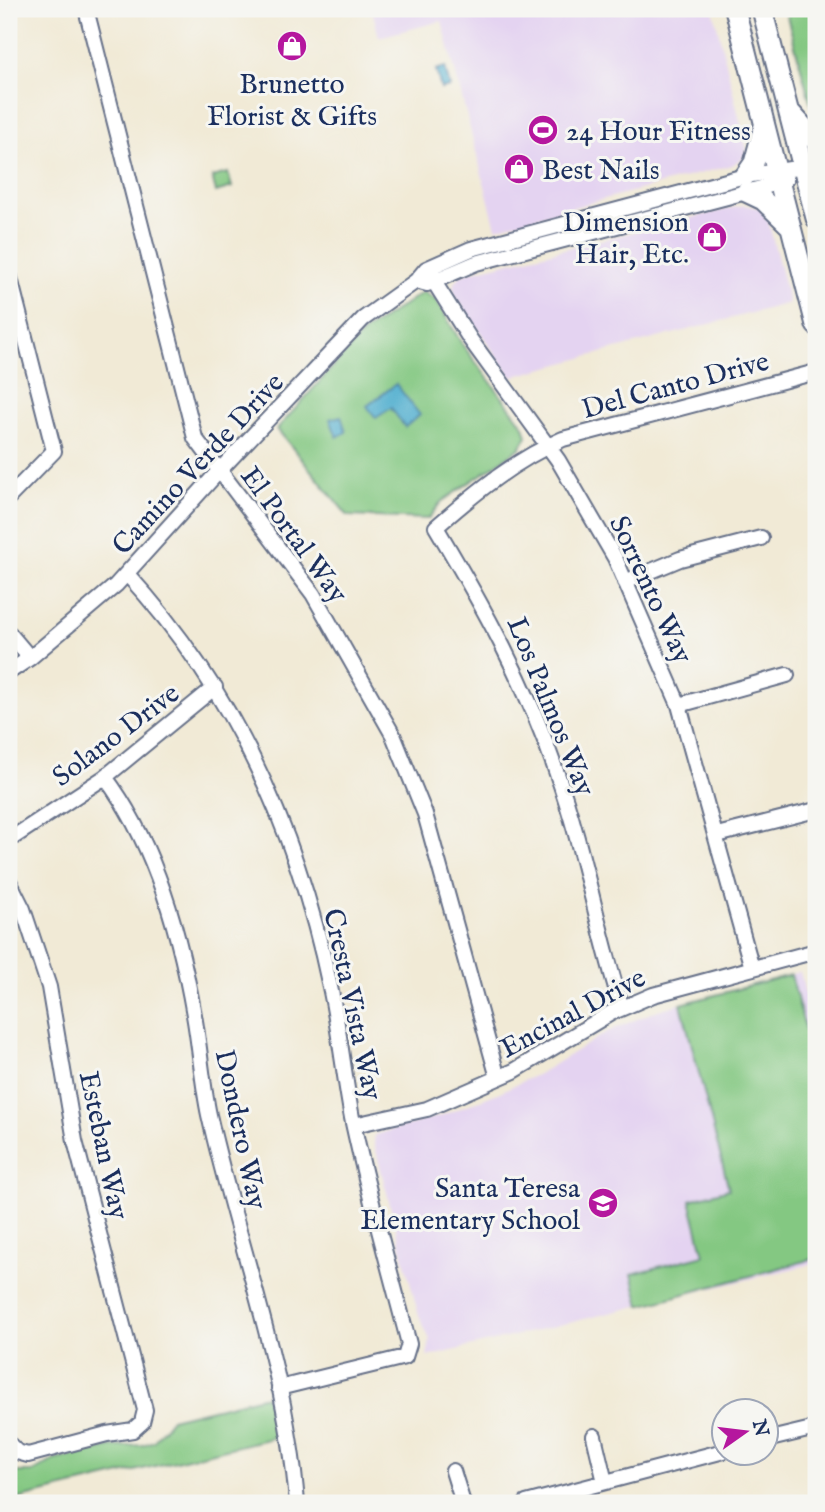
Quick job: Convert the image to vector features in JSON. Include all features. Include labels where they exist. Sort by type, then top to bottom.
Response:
[{"type":"main road","points":[[735,9],[816,325]]},
{"type":"main road","points":[[762,9],[788,110],[810,166],[816,218]]},
{"type":"main road","points":[[788,110],[816,141]]},
{"type":"main road","points":[[764,125],[754,163],[745,184],[792,227]]},
{"type":"street","name":"El Portal Way","points":[[86,9],[195,438],[313,594],[393,735],[425,814],[498,1078]]},
{"type":"street","name":"Camino Verde Drive","points":[[9,672],[30,658],[127,574],[219,471],[363,319],[415,281],[427,284],[431,274],[810,166]]},
{"type":"street","points":[[9,274],[54,451],[9,497]]},
{"type":"street","name":"Sorrento Way","points":[[431,274],[470,339],[548,446],[615,558],[679,705],[752,968]]},
{"type":"street","name":"Del Canto Drive","points":[[548,446],[816,372]]},
{"type":"street","name":"Los Palmos Way","points":[[548,446],[534,452],[482,487],[436,527],[491,618],[519,674],[543,735],[570,814],[622,1008]]},
{"type":"street","points":[[625,582],[680,559],[761,538]]},
{"type":"street","name":"Cresta Vista Way","points":[[127,574],[179,636],[215,687],[248,745],[275,805],[304,886],[331,988],[354,1125],[409,1344],[405,1357],[279,1388]]},
{"type":"street","points":[[9,633],[30,658]]},
{"type":"street","points":[[679,705],[787,675]]},
{"type":"street","name":"Solano Drive","points":[[9,839],[105,778],[215,687]]},
{"type":"street","name":"Dondero Way","points":[[105,778],[144,846],[171,915],[195,1016],[209,1113],[293,1453],[297,1503]]},
{"type":"street","points":[[717,835],[816,810]]},
{"type":"street","name":"Esteban Way","points":[[9,881],[23,909],[49,986],[75,1142],[145,1410],[142,1422],[133,1430],[95,1436],[28,1455],[17,1452],[9,1444]]},
{"type":"street","name":"Encinal Drive","points":[[354,1125],[427,1109],[498,1078],[622,1008],[672,988],[816,951]]},
{"type":"street","points":[[780,1436],[816,1428]]},
{"type":"street","points":[[594,1436],[605,1482]]},
{"type":"street","points":[[526,1503],[710,1454]]},
{"type":"street","points":[[453,1471],[463,1503]]},
{"type":"shaded area","points":[[372,9],[713,9],[747,150],[743,158],[732,165],[496,228],[442,21],[379,37]]},
{"type":"shaded area","points":[[744,205],[759,208],[768,220],[789,303],[511,377],[454,294],[453,285],[462,274]]},
{"type":"shaded area","name":"Santa Teresa Elementary School","points":[[800,972],[816,1040],[816,1263],[427,1357],[430,1340],[418,1313],[374,1143],[375,1135],[443,1115],[500,1092],[542,1072],[607,1032],[658,1010]]},
{"type":"green space","points":[[785,9],[816,9],[816,119],[813,112]]},
{"type":"green space","points":[[228,173],[232,187],[216,192],[212,177]]},
{"type":"green space","points":[[423,292],[436,300],[462,344],[524,426],[527,436],[520,448],[441,502],[428,519],[348,516],[277,429],[364,332]]},
{"type":"green space","points":[[791,975],[808,1040],[816,1176],[816,1258],[640,1306],[632,1274],[704,1255],[690,1200],[729,1189],[681,1004]]},
{"type":"green space","points":[[266,1396],[276,1437],[9,1501],[9,1472],[33,1472],[54,1460],[110,1447],[143,1445],[154,1441],[171,1419]]},
{"type":"water","points":[[445,67],[450,87],[441,89],[436,70]]},
{"type":"water","points":[[396,384],[420,415],[405,427],[391,408],[376,418],[367,406]]},
{"type":"water","points":[[341,416],[346,432],[337,437],[330,419]]},
{"type":"place","name":"Brunetto Florist & Gifts","points":[[292,46]]},
{"type":"place","name":"24 Hour Fitness","points":[[543,130]]},
{"type":"place","name":"Best Nails","points":[[519,169]]},
{"type":"place","name":"Dimension Hair, Etc.","points":[[712,237]]},
{"type":"place","name":"Santa Teresa Elementary School","points":[[603,1203]]}]
